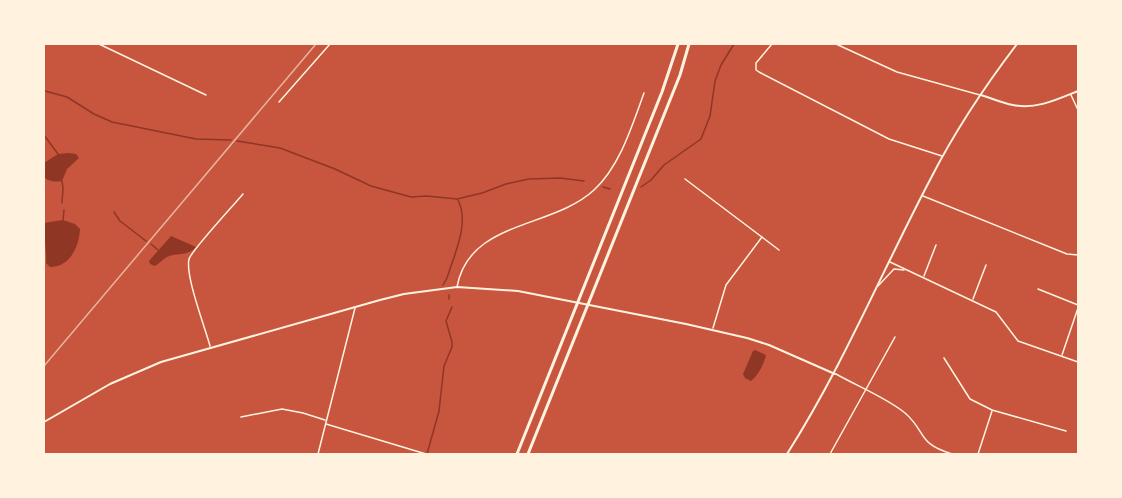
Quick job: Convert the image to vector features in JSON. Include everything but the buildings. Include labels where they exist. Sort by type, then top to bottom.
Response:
[{"type":"highway","points":[[517,454],[662,92],[678,44]]},
{"type":"highway","points":[[528,454],[680,75],[689,44]]},
{"type":"street","points":[[99,44],[206,95]]},
{"type":"street","points":[[279,102],[330,44]]},
{"type":"street","points":[[772,44],[756,63],[756,70],[759,72],[889,140],[943,157]]},
{"type":"street","points":[[836,44],[897,72],[1013,105],[1041,104],[1078,91]]},
{"type":"street","points":[[787,454],[835,374],[943,157],[980,95],[1017,44]]},
{"type":"street","points":[[457,287],[465,266],[489,239],[508,229],[573,206],[602,182],[617,158],[644,93]]},
{"type":"street","points":[[1071,94],[1078,110]]},
{"type":"street","points":[[684,178],[779,250]]},
{"type":"street","points":[[210,347],[190,278],[189,260],[243,194]]},
{"type":"street","points":[[922,196],[1067,254],[1078,255]]},
{"type":"street","points":[[713,329],[726,285],[762,237]]},
{"type":"street","points":[[924,277],[936,245]]},
{"type":"street","points":[[890,262],[996,312],[1018,341],[1078,362]]},
{"type":"street","points":[[973,300],[986,265]]},
{"type":"street","points":[[878,287],[894,269],[908,270]]},
{"type":"street","points":[[44,422],[133,373],[161,362],[404,294],[457,287],[511,290],[713,329],[769,345],[835,374],[903,412],[930,445],[952,454]]},
{"type":"street","points":[[1038,289],[1078,306],[1062,355]]},
{"type":"street","points":[[318,454],[355,308]]},
{"type":"street","points":[[830,454],[895,337]]},
{"type":"street","points":[[944,358],[970,399],[992,410],[1066,431]]},
{"type":"street","points":[[242,417],[282,409],[303,412],[326,420]]},
{"type":"street","points":[[978,454],[992,410]]},
{"type":"street","points":[[326,424],[426,454]]},
{"type":"shaded area","points":[[58,154],[76,154],[79,158],[67,169],[62,181],[52,181],[44,177],[44,163]]},
{"type":"shaded area","points":[[63,220],[75,224],[80,229],[78,243],[68,260],[63,264],[50,267],[46,263],[44,223]]},
{"type":"shaded area","points":[[171,236],[196,247],[189,252],[167,257],[155,266],[150,264],[149,261]]},
{"type":"shaded area","points":[[755,350],[766,355],[760,370],[751,381],[743,374]]},
{"type":"waterway","points":[[641,187],[651,180],[664,165],[701,139],[710,116],[715,81],[721,65],[734,44]]},
{"type":"waterway","points":[[45,91],[67,97],[112,122],[196,139],[231,140]]},
{"type":"waterway","points":[[44,135],[58,154]]},
{"type":"waterway","points":[[237,141],[280,148],[335,169],[371,186],[411,197],[457,199],[529,179],[560,178],[584,181]]},
{"type":"waterway","points":[[62,181],[62,203]]},
{"type":"waterway","points":[[603,187],[610,189]]},
{"type":"waterway","points":[[443,285],[462,229],[458,200]]},
{"type":"waterway","points":[[63,220],[64,210]]},
{"type":"waterway","points":[[114,212],[120,221],[146,241]]},
{"type":"waterway","points":[[151,244],[158,250]]},
{"type":"waterway","points":[[427,454],[439,411],[444,366],[452,347],[446,321],[452,307]]},
{"type":"railway","points":[[44,366],[316,44]]}]
